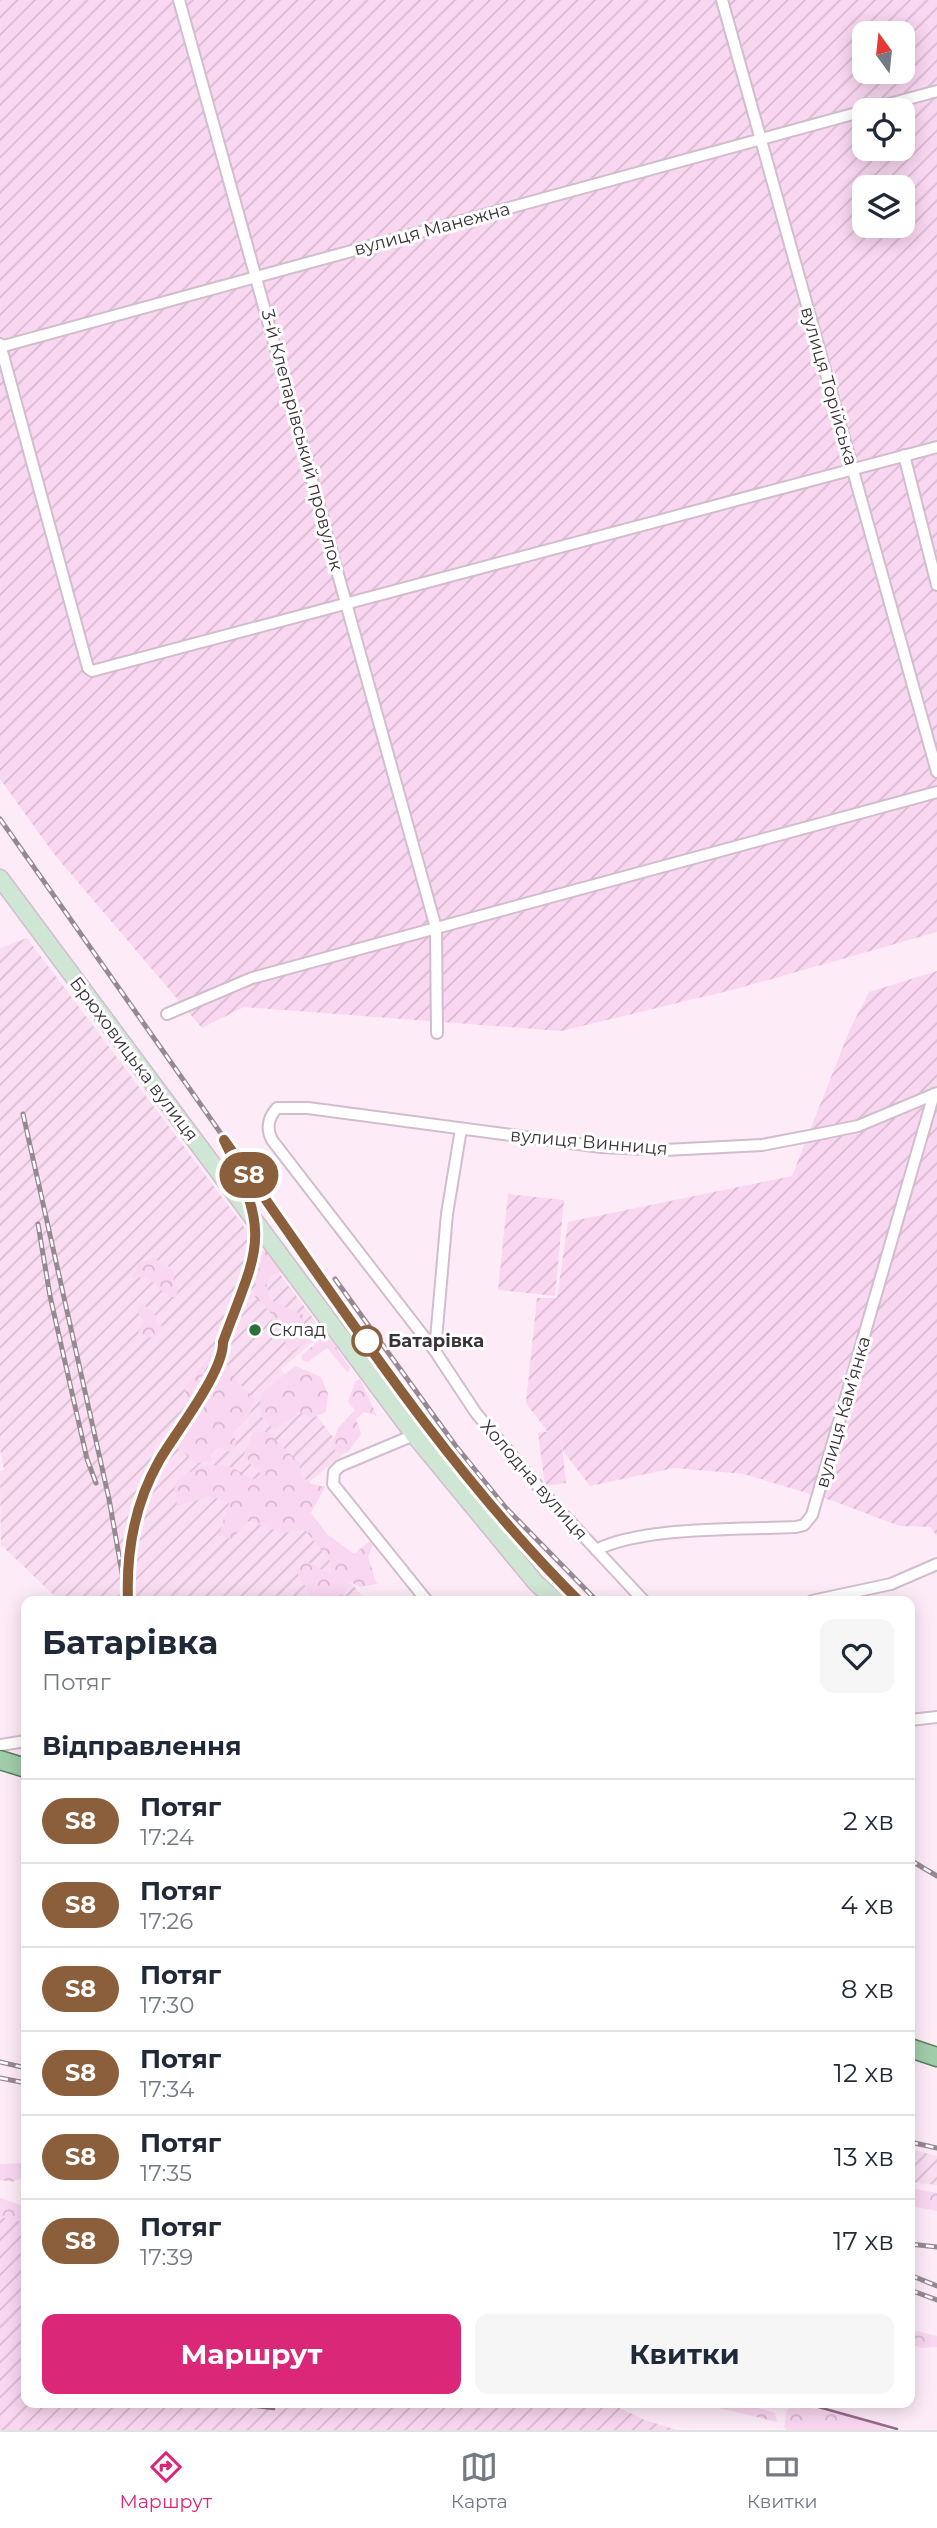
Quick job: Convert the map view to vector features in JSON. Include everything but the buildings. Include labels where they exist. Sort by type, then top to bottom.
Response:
[{"type":"main road","name":"Брюховицька вулиця","points":[[0,879],[414,1435],[536,1583],[550,1596]]},
{"type":"main road","points":[[0,1760],[21,1766]]},
{"type":"main road","points":[[915,2050],[937,2057]]},
{"type":"street","name":"3-й Клепарівський провулок","points":[[179,0],[436,928],[437,1033]]},
{"type":"street","name":"вулиця Торійська","points":[[722,0],[937,772]]},
{"type":"street","name":"вулиця Манежна","points":[[912,98],[937,91]]},
{"type":"street","name":"вулиця Манежна","points":[[0,346],[852,115]]},
{"type":"street","points":[[0,346],[88,668],[92,671],[937,447]]},
{"type":"street","points":[[904,455],[937,585]]},
{"type":"street","points":[[167,1014],[252,978],[937,792]]},
{"type":"street","name":"вулиця Винниця","points":[[277,1108],[308,1108],[601,1147],[712,1149],[762,1145],[858,1126],[935,1093]]},
{"type":"street","name":"вулиця Камʼянка","points":[[596,1550],[631,1540],[707,1530],[796,1527],[804,1525],[812,1516],[935,1093]]},
{"type":"street","name":"Холодна вулиця","points":[[277,1108],[268,1127],[272,1140],[435,1351],[476,1413],[639,1596]]},
{"type":"street","points":[[435,1351],[447,1214],[461,1129]]},
{"type":"street","points":[[414,1435],[340,1466],[334,1472],[333,1484],[423,1596]]},
{"type":"street","points":[[835,1596],[891,1584],[937,1564]]},
{"type":"street","points":[[915,1719],[937,1717]]},
{"type":"street","points":[[0,1745],[21,1742]]},
{"type":"shaded area","points":[[27,938],[324,1333],[281,1369],[345,1453],[286,1501],[362,1596],[55,1596],[1,1545],[0,1471],[4,1470],[0,1449],[0,948]]},
{"type":"shaded area","points":[[915,2150],[937,2156],[937,2185],[915,2183]]},
{"type":"green space","points":[[0,0],[937,0],[937,932],[736,989],[561,1031],[244,1007],[202,1028],[54,854],[0,779]]},
{"type":"green space","points":[[937,971],[937,1536],[930,1527],[900,1526],[833,1501],[744,1474],[674,1468],[590,1486],[563,1451],[560,1429],[566,1483],[545,1486],[538,1433],[551,1431],[547,1431],[526,1403],[537,1298],[557,1298],[568,1222],[792,1176],[850,1029],[869,992]]},
{"type":"green space","points":[[508,1194],[564,1200],[555,1296],[498,1290]]},
{"type":"green space","points":[[267,1245],[284,1270],[270,1276],[266,1283],[271,1300],[303,1315],[304,1325],[311,1331],[310,1339],[293,1351],[285,1347],[286,1342],[274,1330],[272,1314],[254,1296],[261,1255]]},
{"type":"green space","points":[[153,1258],[173,1269],[173,1281],[178,1290],[176,1297],[169,1297],[148,1278],[132,1277],[139,1264]]},
{"type":"green space","points":[[142,1303],[155,1315],[157,1324],[163,1326],[157,1335],[149,1338],[138,1332],[144,1321],[137,1311]]},
{"type":"green space","points":[[324,1336],[332,1341],[350,1368],[348,1373],[327,1348],[308,1362],[302,1360],[301,1356]]},
{"type":"green space","points":[[215,1352],[187,1403],[185,1388]]},
{"type":"green space","points":[[224,1364],[231,1366],[232,1375],[254,1399],[253,1405],[247,1419],[233,1432],[236,1443],[233,1450],[230,1452],[218,1447],[211,1452],[211,1461],[197,1463],[176,1447]]},
{"type":"green space","points":[[295,1366],[321,1377],[328,1394],[326,1412],[313,1418],[299,1412],[275,1429],[261,1414],[262,1393]]},
{"type":"green space","points":[[360,1379],[377,1416],[364,1412],[356,1419],[361,1434],[348,1452],[339,1454],[331,1447],[338,1428],[355,1410],[348,1402],[355,1381]]},
{"type":"green space","points":[[253,1432],[268,1432],[300,1464],[300,1475],[312,1484],[325,1487],[311,1513],[327,1534],[354,1554],[371,1540],[373,1544],[368,1557],[377,1584],[360,1587],[349,1581],[343,1596],[311,1596],[296,1571],[305,1561],[331,1574],[330,1561],[305,1530],[283,1533],[249,1521],[231,1539],[219,1535],[229,1503],[211,1496],[177,1506],[174,1485],[199,1468],[222,1465],[255,1480],[261,1474],[243,1457]]},
{"type":"green space","points":[[21,2163],[21,2178],[12,2182],[0,2180],[0,2164]]},
{"type":"green space","points":[[915,2189],[937,2193],[937,2211],[915,2207]]},
{"type":"green space","points":[[0,2198],[21,2205],[21,2294],[0,2293]]},
{"type":"green space","points":[[0,2217],[21,2222],[21,2408],[620,2408],[645,2420],[677,2430],[0,2430]]},
{"type":"green space","points":[[915,2332],[937,2336],[937,2347],[915,2346]]},
{"type":"green space","points":[[719,2408],[758,2408],[775,2413],[777,2422]]},
{"type":"green space","points":[[812,2408],[879,2422],[888,2430],[787,2430],[784,2428],[787,2409]]},
{"type":"waterway","points":[[265,2408],[274,2409]]},
{"type":"waterway","points":[[822,2408],[897,2429]]},
{"type":"railway","points":[[0,819],[442,1448],[497,1514],[574,1596]]},
{"type":"railway","points":[[23,1114],[109,1499],[126,1596]]},
{"type":"railway","points":[[127,1570],[134,1527],[147,1487],[159,1461],[216,1369],[223,1342],[248,1277],[255,1240],[254,1220],[239,1171]]},
{"type":"railway","points":[[38,1224],[50,1296],[87,1459],[96,1483]]},
{"type":"railway","points":[[335,1279],[455,1445],[506,1508],[592,1596]]},
{"type":"railway","points":[[915,1863],[937,1876]]},
{"type":"railway","points":[[0,2062],[21,2067]]},
{"type":"railway","points":[[0,2078],[21,2082]]},
{"type":"railway","points":[[915,2143],[937,2148]]},
{"type":"railway","points":[[915,2245],[937,2247]]},
{"type":"railway","points":[[915,2277],[937,2286]]},
{"type":"railway","points":[[915,2292],[937,2300]]},
{"type":"train","name":"S8","points":[[128,1596],[127,1569],[138,1507],[159,1461],[202,1391],[223,1350],[223,1342],[252,1269],[257,1238],[254,1210],[224,1140],[442,1448],[497,1514],[574,1596]]},
{"type":"place","name":"Склад","points":[[255,1330]]},
{"type":"place","name":"Батарівка","points":[[367,1341]]}]
